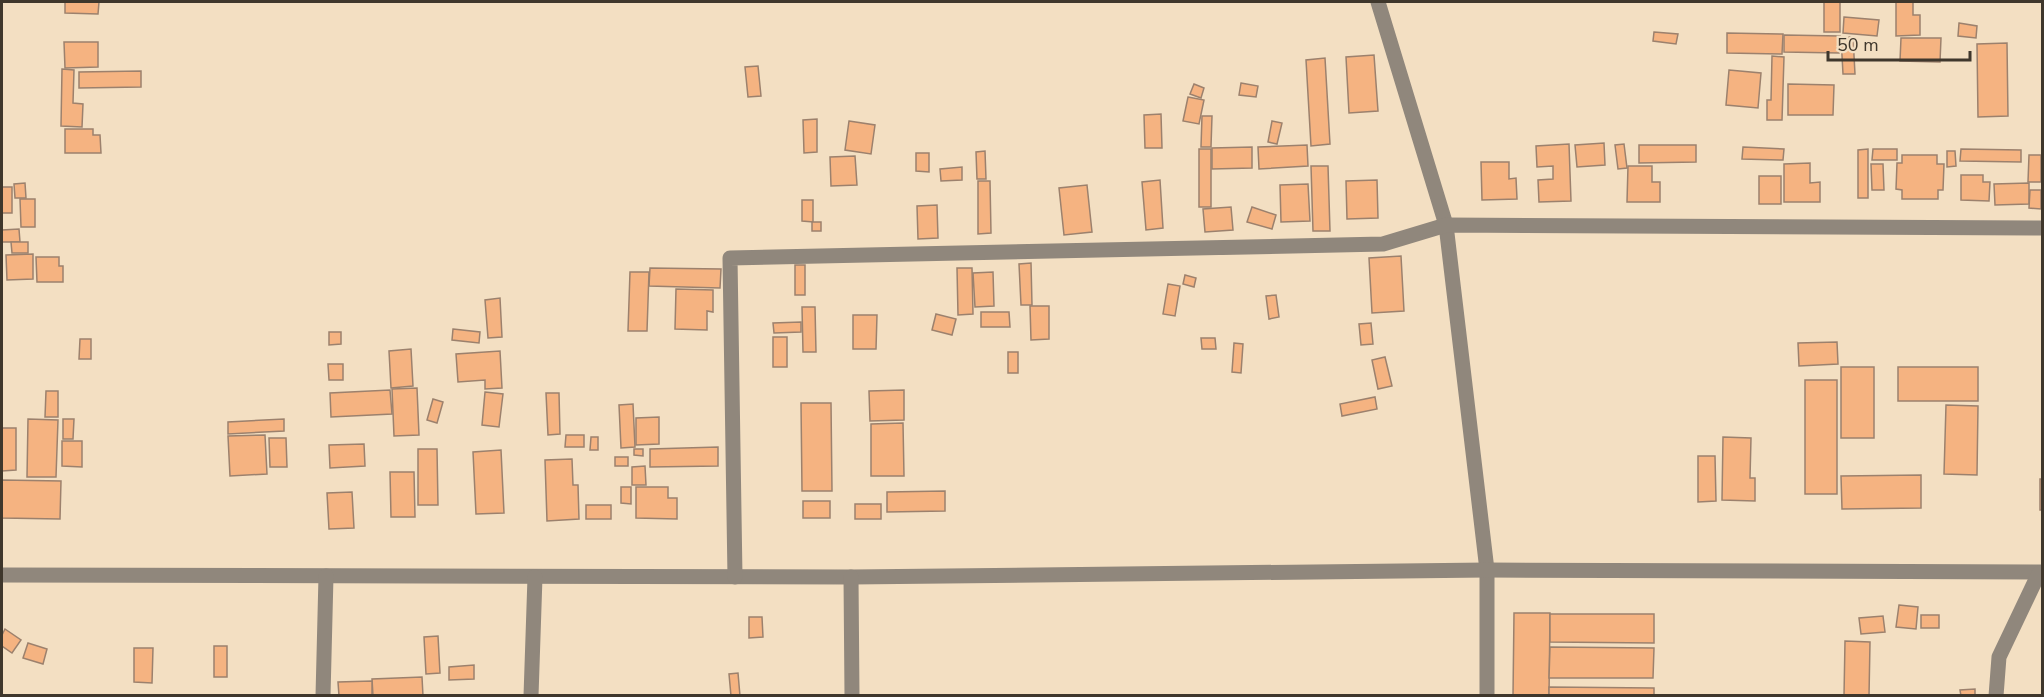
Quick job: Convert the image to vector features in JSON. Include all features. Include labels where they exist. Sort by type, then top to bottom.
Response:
[{"type":"street","points":[[1378,2],[1446,225],[1487,570],[1487,696]]},
{"type":"street","points":[[735,577],[730,258],[1383,244],[1446,225],[2043,228]]},
{"type":"street","points":[[2,575],[851,577],[1487,570],[2041,572],[1999,657],[1996,696]]},
{"type":"street","points":[[323,696],[326,576]]},
{"type":"street","points":[[531,696],[535,577]]},
{"type":"street","points":[[851,577],[852,696]]},
{"type":"building","points":[[65,2],[99,2],[98,14],[65,13]]},
{"type":"building","points":[[1824,2],[1840,2],[1840,32],[1824,32]]},
{"type":"building","points":[[1896,2],[1913,2],[1913,15],[1920,15],[1920,35],[1896,36]]},
{"type":"building","points":[[1844,17],[1879,20],[1877,36],[1843,33]]},
{"type":"building","points":[[1959,23],[1977,26],[1976,38],[1958,36]]},
{"type":"building","points":[[1654,32],[1678,34],[1676,44],[1653,41]]},
{"type":"building","points":[[1727,33],[1783,34],[1782,54],[1727,53]]},
{"type":"building","points":[[1784,35],[1840,36],[1839,53],[1784,52]]},
{"type":"building","points":[[1841,37],[1853,37],[1855,74],[1843,74]]},
{"type":"building","points":[[1901,38],[1941,38],[1940,62],[1900,61]]},
{"type":"building","points":[[64,42],[98,42],[98,67],[65,68]]},
{"type":"building","points":[[2007,43],[2008,116],[1978,117],[1977,44]]},
{"type":"building","points":[[1374,55],[1378,111],[1349,113],[1346,57]]},
{"type":"building","points":[[1772,56],[1784,57],[1782,120],[1767,120],[1767,100],[1771,100]]},
{"type":"building","points":[[1325,58],[1330,144],[1311,146],[1306,60]]},
{"type":"building","points":[[758,66],[761,96],[748,97],[745,67]]},
{"type":"building","points":[[62,69],[74,70],[73,103],[83,104],[82,127],[61,126]]},
{"type":"building","points":[[1729,70],[1761,73],[1758,108],[1726,105]]},
{"type":"building","points":[[141,71],[141,87],[79,88],[79,72]]},
{"type":"building","points":[[1241,83],[1258,86],[1256,97],[1239,95]]},
{"type":"building","points":[[1194,84],[1204,88],[1201,98],[1190,94]]},
{"type":"building","points":[[1788,84],[1834,85],[1833,115],[1788,115]]},
{"type":"building","points":[[1188,97],[1204,100],[1199,124],[1183,121]]},
{"type":"building","points":[[1161,114],[1162,148],[1145,148],[1144,115]]},
{"type":"building","points":[[1202,116],[1212,116],[1211,147],[1201,147]]},
{"type":"building","points":[[817,119],[817,152],[804,153],[803,120]]},
{"type":"building","points":[[849,121],[875,125],[871,154],[845,150]]},
{"type":"building","points":[[1272,121],[1282,123],[1277,144],[1268,142]]},
{"type":"building","points":[[65,129],[93,129],[93,135],[100,135],[101,153],[65,153]]},
{"type":"building","points":[[1604,143],[1605,165],[1577,167],[1575,145]]},
{"type":"building","points":[[1569,144],[1571,201],[1539,202],[1538,180],[1553,179],[1553,166],[1537,167],[1536,146]]},
{"type":"building","points":[[1624,144],[1627,168],[1618,169],[1615,145]]},
{"type":"building","points":[[1307,145],[1308,166],[1259,169],[1258,147]]},
{"type":"building","points":[[1639,145],[1696,145],[1696,162],[1639,163]]},
{"type":"building","points":[[1252,147],[1252,168],[1212,169],[1212,148]]},
{"type":"building","points":[[1743,147],[1784,149],[1783,160],[1742,159]]},
{"type":"building","points":[[1199,149],[1211,149],[1211,207],[1199,207]]},
{"type":"building","points":[[1868,149],[1868,198],[1858,198],[1858,150]]},
{"type":"building","points":[[1873,149],[1897,149],[1897,160],[1872,160]]},
{"type":"building","points":[[1961,149],[2021,150],[2021,162],[1960,161]]},
{"type":"building","points":[[985,151],[986,179],[977,179],[976,152]]},
{"type":"building","points":[[1947,151],[1955,151],[1956,166],[1947,167]]},
{"type":"building","points":[[916,153],[929,153],[929,172],[916,171]]},
{"type":"building","points":[[1902,155],[1937,155],[1937,164],[1944,164],[1943,190],[1938,190],[1938,199],[1902,199],[1902,190],[1896,189],[1897,163],[1902,163]]},
{"type":"building","points":[[2029,155],[2041,155],[2041,182],[2028,182]]},
{"type":"building","points":[[855,156],[857,185],[831,186],[830,157]]},
{"type":"building","points":[[1481,162],[1509,162],[1509,179],[1516,178],[1517,199],[1482,200]]},
{"type":"building","points":[[1810,163],[1810,183],[1820,182],[1820,202],[1784,202],[1784,164]]},
{"type":"building","points":[[1871,164],[1883,164],[1884,190],[1872,190]]},
{"type":"building","points":[[1311,166],[1328,166],[1330,231],[1313,231]]},
{"type":"building","points":[[1628,166],[1652,166],[1652,182],[1660,182],[1660,202],[1627,202]]},
{"type":"building","points":[[962,167],[962,180],[941,181],[940,169]]},
{"type":"building","points":[[1961,175],[1983,175],[1983,182],[1990,182],[1989,201],[1961,200]]},
{"type":"building","points":[[1759,176],[1781,176],[1781,204],[1759,204]]},
{"type":"building","points":[[1160,180],[1163,228],[1146,230],[1142,182]]},
{"type":"building","points":[[1377,180],[1378,218],[1347,219],[1346,181]]},
{"type":"building","points":[[978,181],[990,181],[991,233],[978,234]]},
{"type":"building","points":[[25,183],[26,198],[15,198],[14,184]]},
{"type":"building","points":[[2029,183],[2029,204],[1995,205],[1994,184]]},
{"type":"building","points":[[1308,184],[1310,221],[1281,222],[1280,185]]},
{"type":"building","points":[[1087,185],[1092,232],[1064,235],[1059,188]]},
{"type":"building","points":[[2,187],[12,187],[12,213],[2,213]]},
{"type":"building","points":[[2030,190],[2041,190],[2041,209],[2029,208]]},
{"type":"building","points":[[20,199],[35,199],[35,227],[21,227]]},
{"type":"building","points":[[802,200],[813,200],[813,222],[802,221]]},
{"type":"building","points":[[937,205],[938,238],[918,239],[917,206]]},
{"type":"building","points":[[1231,207],[1233,230],[1205,232],[1203,209]]},
{"type":"building","points":[[1252,207],[1276,215],[1272,229],[1247,222]]},
{"type":"building","points":[[812,222],[821,222],[821,231],[812,231]]},
{"type":"building","points":[[19,229],[20,242],[2,242],[2,230]]},
{"type":"building","points":[[11,242],[28,242],[28,253],[12,253]]},
{"type":"building","points":[[33,254],[33,279],[7,280],[6,255]]},
{"type":"building","points":[[1401,256],[1404,311],[1372,313],[1369,258]]},
{"type":"building","points":[[36,257],[59,257],[59,266],[63,266],[63,282],[37,282]]},
{"type":"building","points":[[1031,263],[1032,305],[1021,305],[1019,264]]},
{"type":"building","points":[[795,265],[805,265],[805,295],[795,295]]},
{"type":"building","points":[[650,268],[721,269],[720,288],[649,286]]},
{"type":"building","points":[[957,268],[972,268],[973,314],[958,315]]},
{"type":"building","points":[[630,272],[649,272],[647,331],[628,331]]},
{"type":"building","points":[[993,272],[994,306],[975,307],[973,273]]},
{"type":"building","points":[[1185,275],[1196,278],[1194,287],[1183,284]]},
{"type":"building","points":[[1168,284],[1180,286],[1175,316],[1163,314]]},
{"type":"building","points":[[676,289],[713,290],[713,312],[707,311],[707,330],[675,329]]},
{"type":"building","points":[[1276,295],[1279,317],[1269,319],[1266,296]]},
{"type":"building","points":[[500,298],[502,337],[488,338],[485,300]]},
{"type":"building","points":[[1030,306],[1049,306],[1049,339],[1031,340]]},
{"type":"building","points":[[802,307],[815,307],[816,352],[803,352]]},
{"type":"building","points":[[981,312],[1009,312],[1010,327],[981,327]]},
{"type":"building","points":[[936,314],[956,319],[952,335],[932,330]]},
{"type":"building","points":[[853,315],[877,315],[876,349],[853,349]]},
{"type":"building","points":[[801,322],[801,332],[774,333],[773,323]]},
{"type":"building","points":[[1371,323],[1373,344],[1361,345],[1359,324]]},
{"type":"building","points":[[453,329],[480,332],[479,343],[452,340]]},
{"type":"building","points":[[329,332],[341,332],[341,344],[329,345]]},
{"type":"building","points":[[773,337],[787,337],[787,367],[773,367]]},
{"type":"building","points":[[1201,338],[1215,338],[1216,349],[1202,349]]},
{"type":"building","points":[[80,339],[91,339],[91,359],[79,359]]},
{"type":"building","points":[[1837,342],[1838,364],[1799,366],[1798,343]]},
{"type":"building","points":[[1234,343],[1243,344],[1241,373],[1232,372]]},
{"type":"building","points":[[411,349],[413,386],[391,388],[389,351]]},
{"type":"building","points":[[500,351],[502,388],[485,389],[485,380],[458,382],[456,354]]},
{"type":"building","points":[[1008,352],[1018,352],[1018,373],[1008,373]]},
{"type":"building","points":[[1385,357],[1392,386],[1378,389],[1372,360]]},
{"type":"building","points":[[328,364],[343,364],[343,380],[329,380]]},
{"type":"building","points":[[1841,367],[1874,367],[1874,438],[1841,438]]},
{"type":"building","points":[[1898,367],[1978,367],[1978,401],[1898,401]]},
{"type":"building","points":[[1805,380],[1837,380],[1837,494],[1805,494]]},
{"type":"building","points":[[417,388],[419,435],[394,436],[392,389]]},
{"type":"building","points":[[390,390],[392,414],[331,417],[330,393]]},
{"type":"building","points":[[904,390],[904,420],[870,421],[869,391]]},
{"type":"building","points":[[46,391],[58,391],[58,417],[45,417]]},
{"type":"building","points":[[485,392],[503,394],[499,427],[482,425]]},
{"type":"building","points":[[546,393],[559,393],[560,434],[548,435]]},
{"type":"building","points":[[1375,397],[1377,409],[1342,416],[1340,404]]},
{"type":"building","points":[[433,399],[443,402],[437,423],[427,420]]},
{"type":"building","points":[[801,403],[831,403],[832,491],[802,491]]},
{"type":"building","points":[[633,404],[635,447],[621,448],[619,405]]},
{"type":"building","points":[[1946,405],[1978,406],[1977,475],[1944,474]]},
{"type":"building","points":[[659,417],[659,444],[636,445],[636,418]]},
{"type":"building","points":[[28,419],[58,420],[56,477],[27,477]]},
{"type":"building","points":[[63,419],[74,419],[73,439],[63,439]]},
{"type":"building","points":[[284,419],[284,431],[228,434],[228,422]]},
{"type":"building","points":[[903,423],[904,476],[871,476],[871,424]]},
{"type":"building","points":[[2,428],[16,428],[16,470],[2,471]]},
{"type":"building","points":[[265,435],[267,474],[230,476],[228,436]]},
{"type":"building","points":[[566,435],[584,435],[584,447],[565,447]]},
{"type":"building","points":[[591,437],[598,437],[598,450],[590,450]]},
{"type":"building","points":[[1723,437],[1751,438],[1750,478],[1755,478],[1755,501],[1722,500]]},
{"type":"building","points":[[269,438],[286,438],[287,467],[270,467]]},
{"type":"building","points":[[62,441],[82,441],[82,467],[62,466]]},
{"type":"building","points":[[364,444],[365,466],[330,468],[329,445]]},
{"type":"building","points":[[718,447],[718,466],[650,467],[650,449]]},
{"type":"building","points":[[418,449],[437,449],[438,505],[418,505]]},
{"type":"building","points":[[634,449],[643,449],[643,456],[634,455]]},
{"type":"building","points":[[501,450],[504,513],[476,514],[473,452]]},
{"type":"building","points":[[1698,456],[1715,456],[1716,501],[1698,502]]},
{"type":"building","points":[[615,457],[628,457],[628,466],[615,466]]},
{"type":"building","points":[[572,459],[573,485],[578,485],[579,519],[547,521],[545,460]]},
{"type":"building","points":[[645,466],[646,485],[632,485],[632,467]]},
{"type":"building","points":[[390,472],[414,472],[415,517],[391,517]]},
{"type":"building","points":[[1921,475],[1921,508],[1842,509],[1841,476]]},
{"type":"building","points":[[2040,479],[2042,479],[2042,510],[2040,510]]},
{"type":"building","points":[[2,480],[61,481],[60,519],[2,518]]},
{"type":"building","points":[[621,487],[631,487],[631,504],[621,503]]},
{"type":"building","points":[[636,487],[668,487],[668,498],[677,498],[677,519],[636,518]]},
{"type":"building","points":[[945,491],[945,511],[887,512],[887,492]]},
{"type":"building","points":[[352,492],[354,528],[329,529],[327,493]]},
{"type":"building","points":[[803,501],[830,501],[830,518],[803,518]]},
{"type":"building","points":[[855,504],[881,504],[881,519],[855,519]]},
{"type":"building","points":[[586,505],[611,505],[611,519],[586,519]]},
{"type":"building","points":[[1899,605],[1918,607],[1916,629],[1896,627]]},
{"type":"building","points":[[1514,613],[1550,613],[1549,696],[1513,696]]},
{"type":"building","points":[[1550,614],[1654,614],[1654,643],[1550,642]]},
{"type":"building","points":[[1921,615],[1939,615],[1939,628],[1921,628]]},
{"type":"building","points":[[1883,616],[1885,632],[1861,634],[1859,618]]},
{"type":"building","points":[[749,617],[762,617],[763,637],[749,638]]},
{"type":"building","points":[[5,629],[21,640],[12,653],[2,646],[2,635]]},
{"type":"building","points":[[438,636],[440,673],[426,674],[424,637]]},
{"type":"building","points":[[1845,641],[1870,642],[1869,696],[1844,696]]},
{"type":"building","points":[[28,643],[47,649],[43,664],[23,658]]},
{"type":"building","points":[[214,646],[227,646],[227,677],[214,677]]},
{"type":"building","points":[[1550,647],[1654,648],[1653,678],[1549,678]]},
{"type":"building","points":[[134,648],[153,648],[152,683],[134,682]]},
{"type":"building","points":[[474,665],[474,679],[449,680],[449,667]]},
{"type":"building","points":[[738,673],[740,696],[731,696],[729,674]]},
{"type":"building","points":[[422,677],[423,696],[373,696],[372,679]]},
{"type":"building","points":[[372,681],[372,696],[339,696],[338,682]]},
{"type":"building","points":[[1549,687],[1654,688],[1654,696],[1549,696]]},
{"type":"building","points":[[1975,689],[1975,696],[1961,696],[1960,690]]}]
